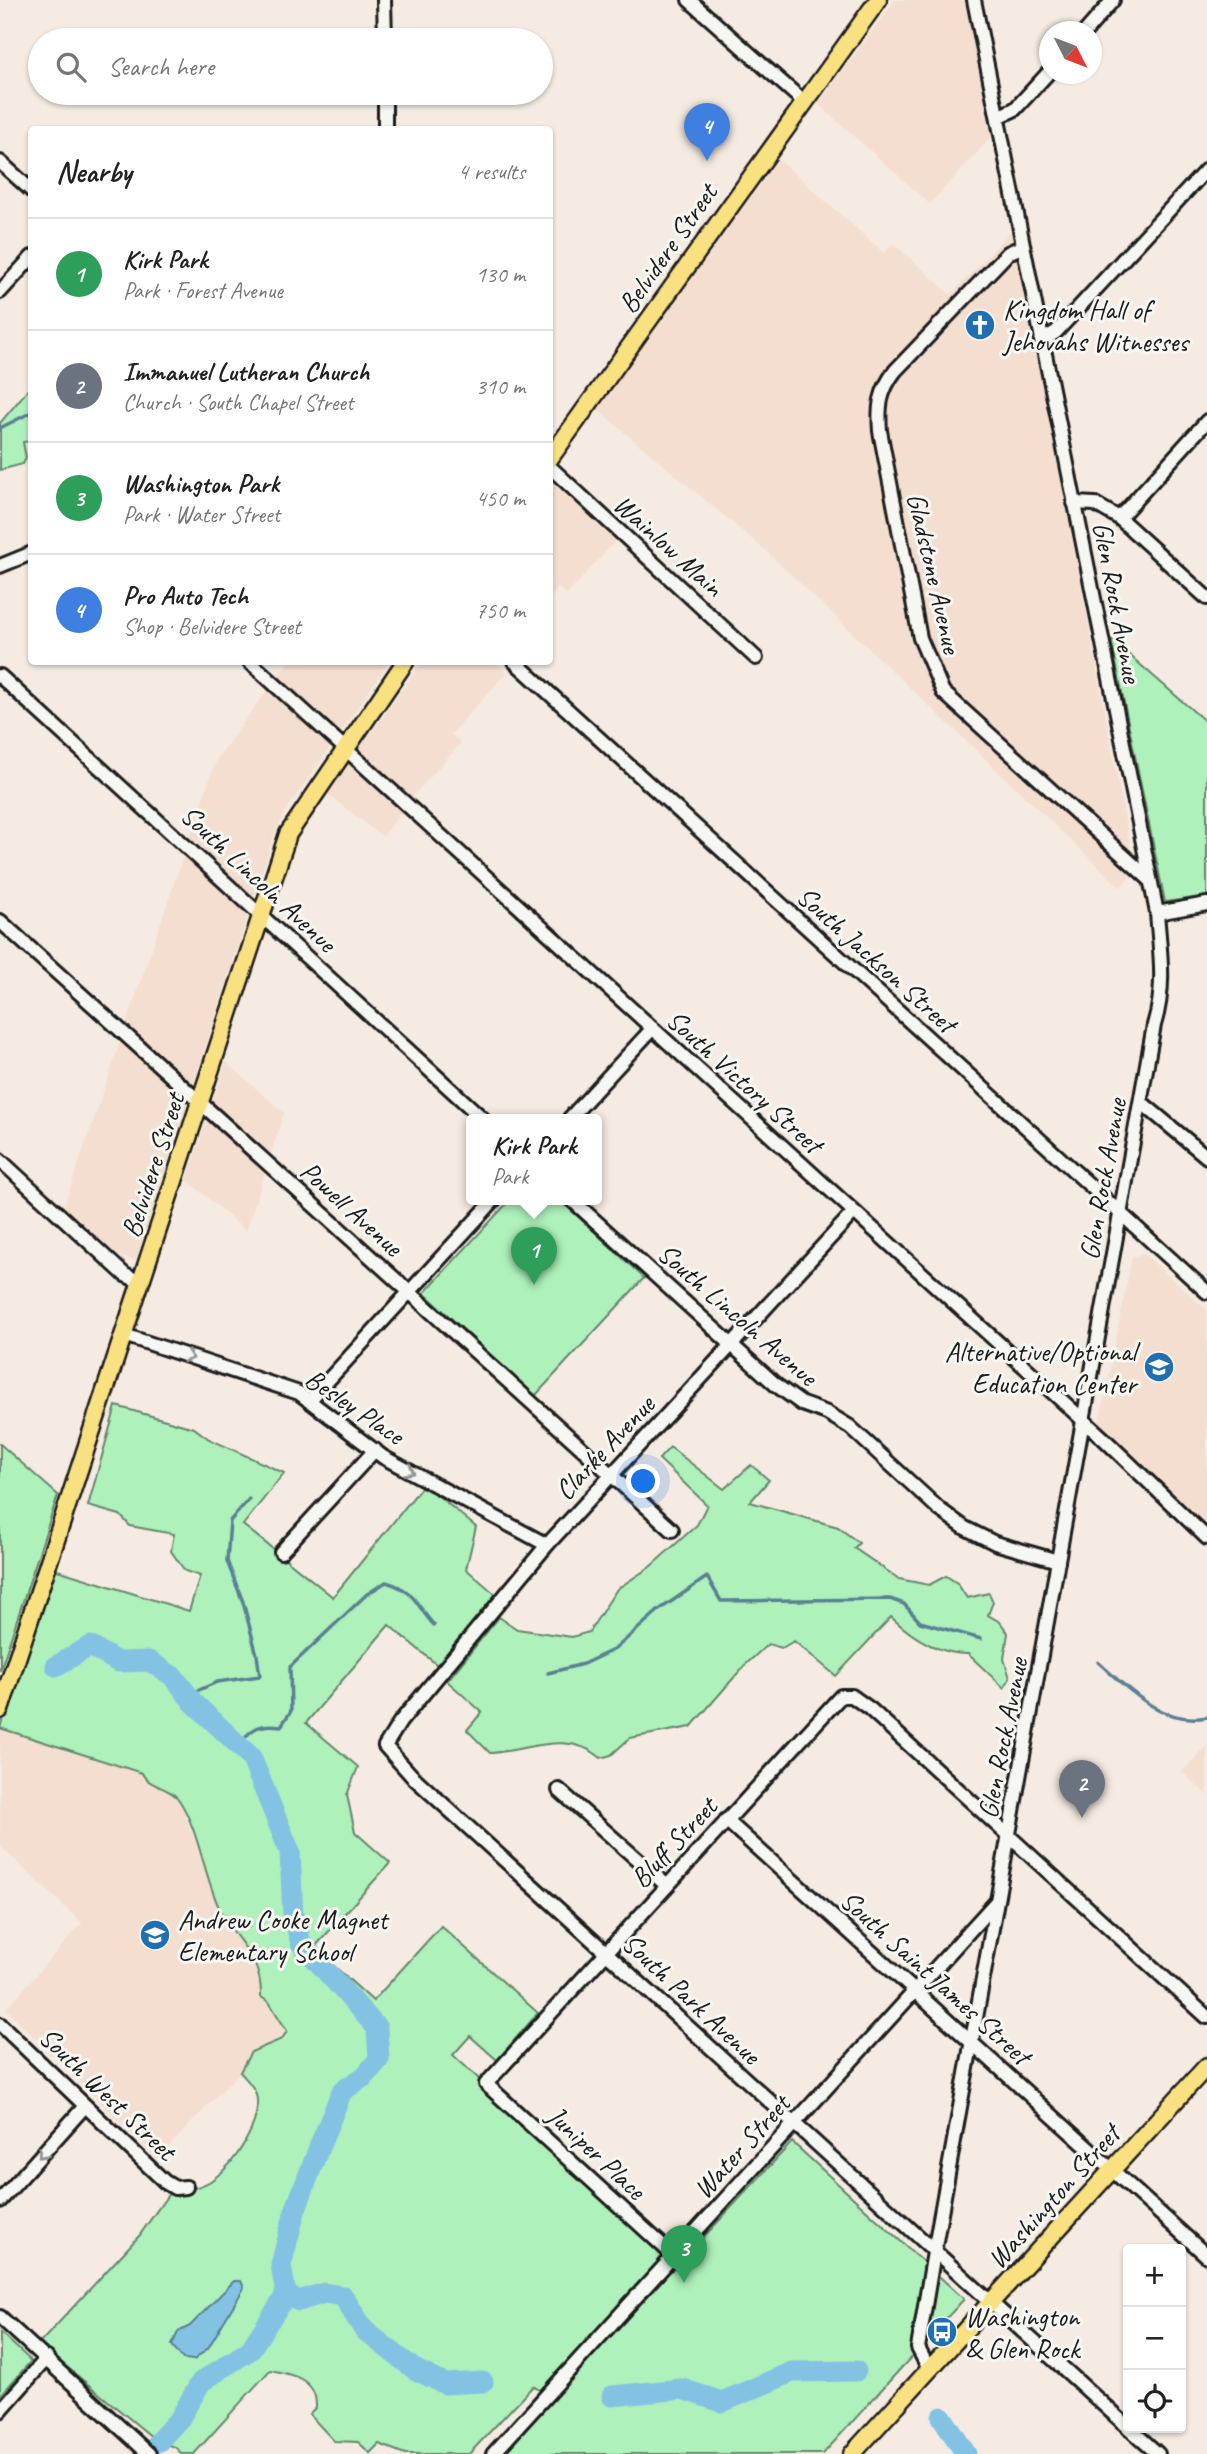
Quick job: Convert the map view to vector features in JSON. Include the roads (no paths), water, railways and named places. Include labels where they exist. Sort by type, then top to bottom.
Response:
[{"type":"main road","name":"Belvidere Street","points":[[553,454],[878,0]]},
{"type":"main road","name":"Belvidere Street","points":[[0,1710],[288,834],[403,665]]},
{"type":"main road","name":"Washington Street","points":[[852,2454],[1207,2066]]},
{"type":"street","points":[[384,0],[385,28]]},
{"type":"street","points":[[689,0],[804,102]]},
{"type":"street","name":"Glen Rock Avenue","points":[[929,2369],[918,2347],[1120,1213],[1160,1006],[1163,966],[1157,913],[974,0]]},
{"type":"street","points":[[1094,21],[1113,0]]},
{"type":"street","points":[[998,117],[1016,109],[1039,83]]},
{"type":"street","points":[[385,105],[385,126]]},
{"type":"street","points":[[0,162],[28,187]]},
{"type":"street","points":[[1041,341],[1056,332],[1207,169]]},
{"type":"street","name":"Gladstone Avenue","points":[[1023,246],[1008,253],[895,371],[883,387],[878,405],[880,431],[920,638],[943,692],[1148,878]]},
{"type":"street","points":[[0,292],[28,261]]},
{"type":"street","points":[[1119,518],[1207,421]]},
{"type":"street","name":"Wainlow Main","points":[[553,470],[756,658]]},
{"type":"street","points":[[1073,503],[1095,504],[1119,518],[1207,598]]},
{"type":"street","points":[[0,566],[28,555]]},
{"type":"street","name":"South Victory Street","points":[[253,665],[1083,1421],[1207,1538]]},
{"type":"street","name":"South Jackson Street","points":[[518,665],[1207,1292]]},
{"type":"street","name":"South Lincoln Avenue","points":[[0,676],[478,1114]]},
{"type":"street","points":[[1157,913],[1207,904]]},
{"type":"street","name":"Powell Avenue","points":[[0,921],[672,1530]]},
{"type":"street","points":[[574,1114],[652,1029]]},
{"type":"street","points":[[1141,1102],[1207,1157]]},
{"type":"street","points":[[0,1160],[125,1275],[141,1282]]},
{"type":"street","points":[[309,1401],[489,1205]]},
{"type":"street","name":"South Lincoln Avenue","points":[[578,1205],[776,1385],[802,1404],[827,1413],[850,1427],[939,1510],[965,1528],[995,1543],[1058,1561]]},
{"type":"street","name":"Clarke Avenue","points":[[400,1722],[547,1545],[853,1213]]},
{"type":"street","name":"Besley Place","points":[[124,1335],[298,1392],[374,1450],[547,1545]]},
{"type":"street","points":[[281,1552],[374,1450]]},
{"type":"street","name":"Bluff Street","points":[[486,2084],[841,1696],[852,1696],[870,1709],[1009,1836]]},
{"type":"street","name":"South Park Avenue","points":[[400,1722],[385,1746],[388,1752],[1123,2423]]},
{"type":"street","points":[[559,1790],[666,1885]]},
{"type":"street","name":"South Saint James Street","points":[[726,1820],[1207,2256]]},
{"type":"street","points":[[1009,1836],[1207,2017]]},
{"type":"street","name":"Water Street","points":[[493,2454],[996,1902]]},
{"type":"street","name":"South West Street","points":[[0,2024],[165,2182],[175,2188],[186,2188]]},
{"type":"street","name":"Juniper Place","points":[[486,2084],[674,2256]]},
{"type":"street","points":[[0,2201],[85,2106]]},
{"type":"street","points":[[0,2317],[149,2454]]},
{"type":"street","points":[[0,2411],[47,2358]]},
{"type":"street","name":"South Park Avenue","points":[[1134,2433],[1158,2454]]},
{"type":"water","points":[[234,2281],[241,2281],[244,2288],[208,2348],[194,2360],[183,2359],[172,2345],[178,2332],[190,2326]]},
{"type":"waterway","points":[[0,428],[28,414]]},
{"type":"waterway","points":[[188,1695],[217,1682],[260,1676],[243,1602],[227,1561],[230,1521],[249,1499]]},
{"type":"waterway","points":[[548,1673],[583,1664],[615,1649],[659,1610],[707,1577],[721,1601],[890,1599],[904,1604],[920,1622],[981,1639]]},
{"type":"waterway","points":[[238,1745],[256,1728],[267,1725],[281,1726],[291,1711],[290,1667],[367,1594],[386,1582],[410,1594],[434,1625]]},
{"type":"waterway","points":[[56,1666],[90,1646],[118,1662],[149,1661],[174,1677],[193,1702],[251,1757],[290,1852],[293,1915],[301,1943],[377,2028],[379,2059],[365,2076],[342,2091],[295,2211],[281,2265],[286,2295],[250,2350],[201,2382],[180,2418],[158,2442]]},
{"type":"waterway","points":[[1098,1662],[1134,1694],[1161,1711],[1191,1718],[1207,1717]]},
{"type":"waterway","points":[[286,2295],[299,2301],[324,2293],[343,2296],[364,2330],[414,2369],[445,2384],[483,2382]]},
{"type":"waterway","points":[[612,2396],[682,2389],[722,2402],[792,2372],[856,2371]]},
{"type":"waterway","points":[[942,2417],[966,2454]]},
{"type":"place","name":"Pro Auto Tech","points":[[707,161]]},
{"type":"place","name":"Kingdom Hall of Jehovahs Witnesses","points":[[980,325]]},
{"type":"place","name":"Kirk Park","points":[[534,1285]]},
{"type":"place","name":"Alternative/Optional Education Center","points":[[1159,1367]]},
{"type":"place","name":"Immanuel Lutheran Church","points":[[1082,1818]]},
{"type":"place","name":"Andrew Cooke Magnet Elementary School","points":[[155,1935]]},
{"type":"place","name":"Washington Park","points":[[684,2283]]},
{"type":"place","name":"Washington & Glen Rock","points":[[942,2332]]}]
